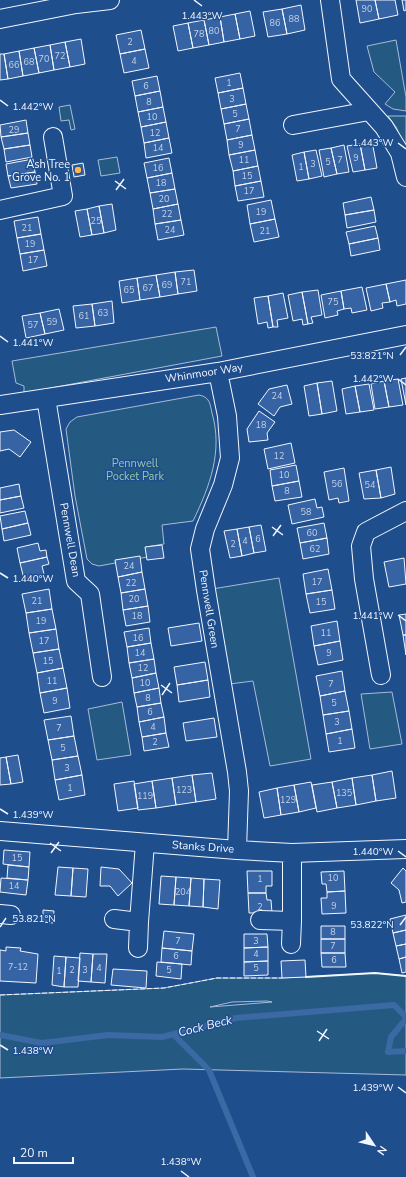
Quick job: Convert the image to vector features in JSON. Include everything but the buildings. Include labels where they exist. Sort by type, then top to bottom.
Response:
[{"type":"street","points":[[0,19],[76,4],[110,0]]},
{"type":"street","points":[[330,0],[341,79],[384,127],[400,153],[406,177]]},
{"type":"street","points":[[293,124],[369,111]]},
{"type":"street","points":[[0,210],[63,196],[53,138]]},
{"type":"street","name":"Whinmoor Way","points":[[0,405],[218,372],[406,335]]},
{"type":"street","name":"Pennwell Green","points":[[218,372],[227,416],[230,458],[223,485],[205,529],[200,549],[237,772],[239,791],[237,850]]},
{"type":"street","name":"Pennwell Dean","points":[[46,398],[76,581],[90,594],[102,678]]},
{"type":"street","points":[[379,680],[362,561],[360,527],[406,511]]},
{"type":"street","name":"Stanks Drive","points":[[0,831],[292,853],[406,849]]},
{"type":"street","points":[[138,948],[145,843]]},
{"type":"street","points":[[291,944],[292,853]]},
{"type":"street","points":[[114,919],[139,922]]},
{"type":"street","points":[[260,920],[292,921]]},
{"type":"green space","points":[[396,40],[406,97],[406,111],[393,109],[385,104],[395,92],[374,72],[367,46]]},
{"type":"green space","points":[[70,105],[75,129],[71,130],[69,120],[61,121],[59,107]]},
{"type":"green space","points":[[388,116],[406,116],[406,149],[396,127]]},
{"type":"green space","points":[[117,157],[120,173],[101,176],[98,160]]},
{"type":"green space","points":[[216,327],[222,356],[24,393],[24,386],[16,383],[12,361]]},
{"type":"green space","name":"Pennwell Pocket Park","points":[[199,395],[205,397],[210,404],[215,427],[216,441],[213,468],[205,495],[193,521],[162,525],[164,544],[146,547],[147,557],[99,566],[92,564],[87,559],[75,496],[66,429],[70,422],[77,417]]},
{"type":"green space","points":[[279,578],[311,759],[270,766],[253,681],[222,685],[206,590]]},
{"type":"green space","points":[[392,692],[402,744],[370,749],[361,694]]},
{"type":"green space","points":[[122,702],[131,755],[97,760],[88,709]]},
{"type":"green space","points":[[375,973],[406,976],[406,1075],[183,1069],[0,1078],[0,995],[164,988],[217,978],[282,978]],"holes":[[[232,1002],[272,1002],[210,1007]]]},
{"type":"waterway","name":"Cock Beck","points":[[0,1035],[42,1043],[108,1035],[162,1037],[236,1018],[394,1005],[406,1017]]},
{"type":"waterway","name":"Cock Beck","points":[[406,1019],[391,1037],[388,1052],[406,1051]]},
{"type":"waterway","points":[[173,1034],[209,1070],[253,1177]]},
{"type":"fence","points":[[0,995],[164,988],[217,978],[282,978]]},
{"type":"wall","points":[[306,977],[375,973],[406,976]]},
{"type":"place","name":"Ash Tree Grove No. 1","points":[[78,170]]}]
